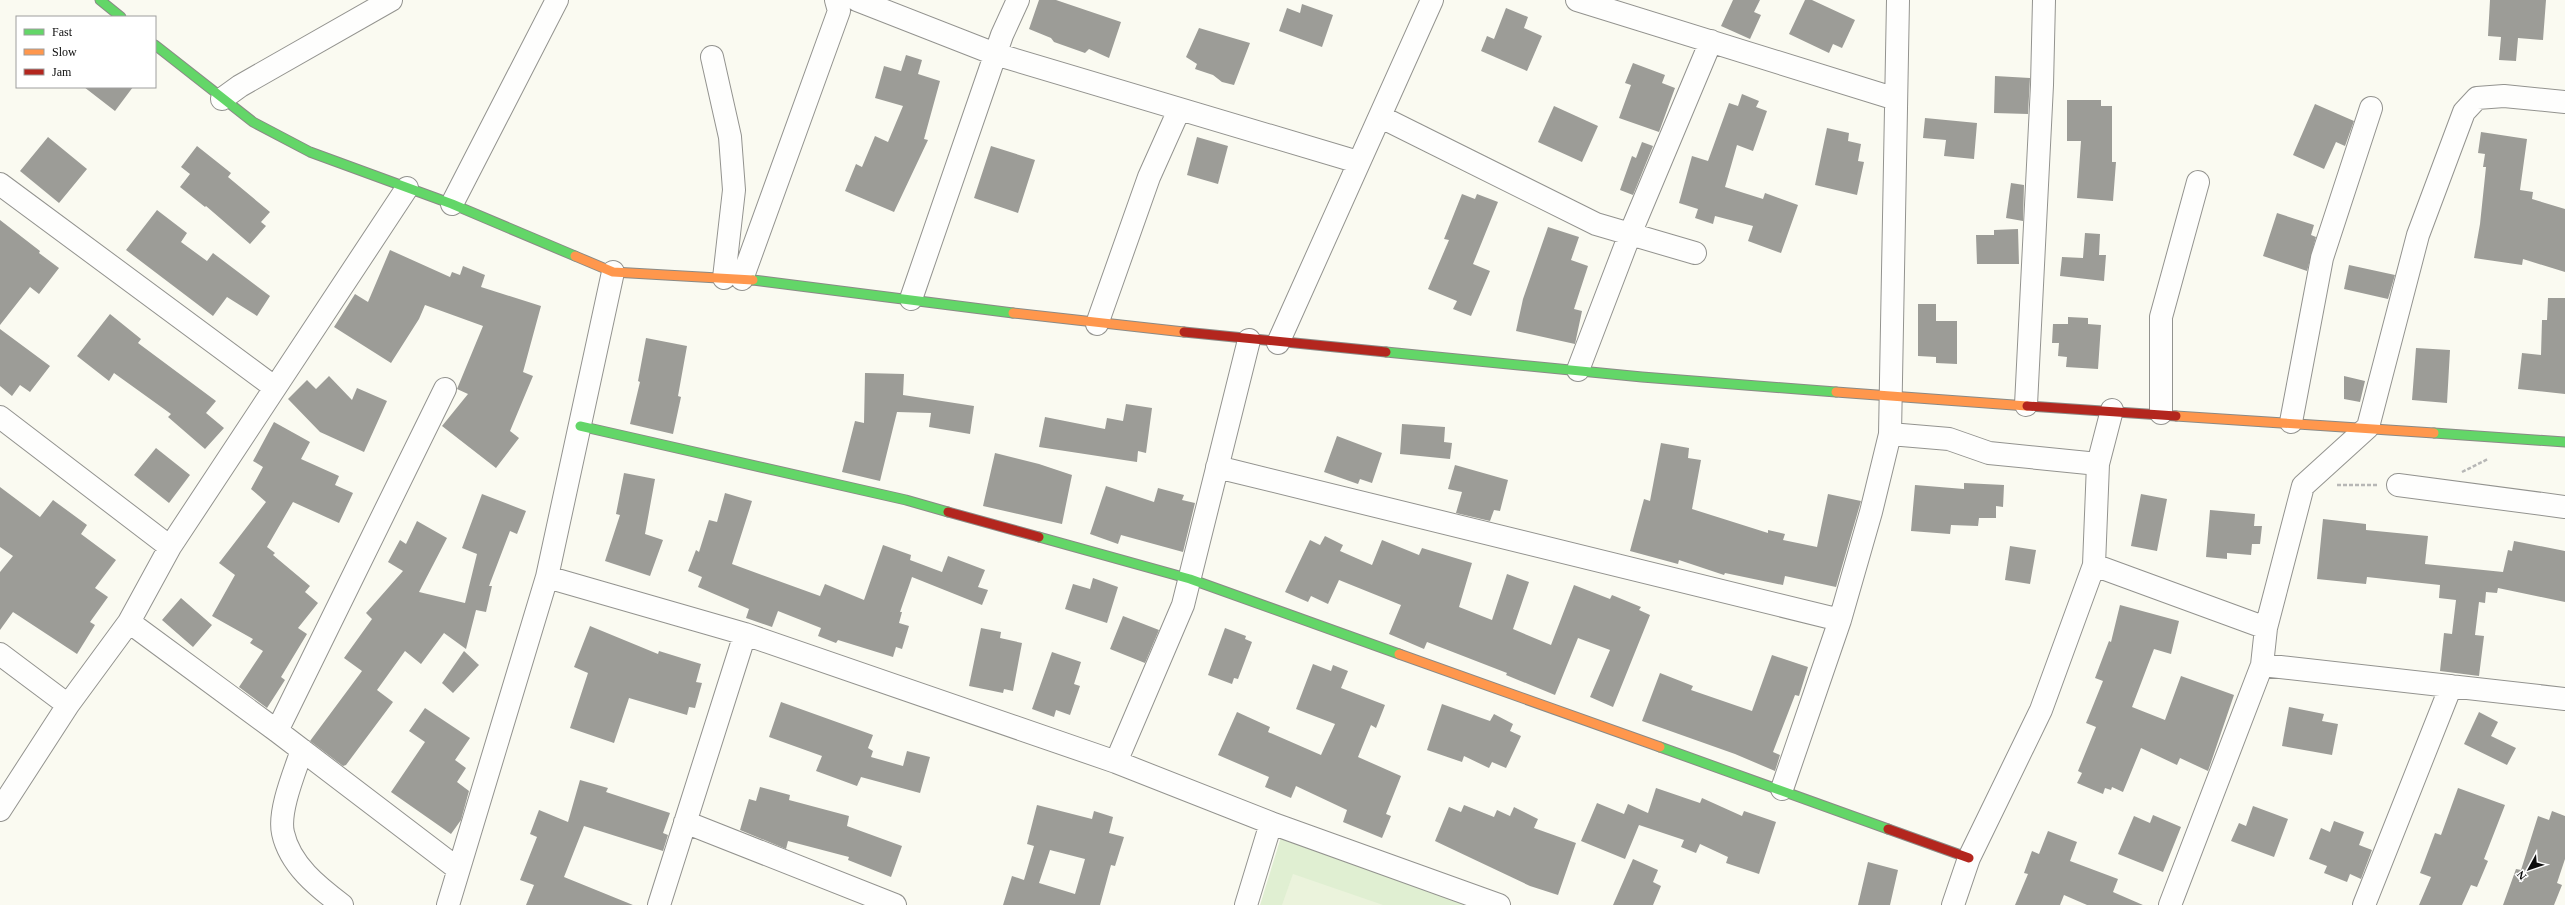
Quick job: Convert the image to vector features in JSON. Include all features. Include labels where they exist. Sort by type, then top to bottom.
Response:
[{"type":"street","points":[[100,0],[120,16]]},
{"type":"street","points":[[222,98],[240,86],[391,0]]},
{"type":"street","points":[[452,204],[557,0]]},
{"type":"street","points":[[733,279],[838,11],[836,0]]},
{"type":"street","points":[[857,0],[995,54],[1179,110],[1358,162]]},
{"type":"street","points":[[911,299],[995,54],[1018,0]]},
{"type":"street","points":[[1278,343],[1432,0]]},
{"type":"street","points":[[1577,0],[1896,99]]},
{"type":"street","points":[[1782,789],[1840,620],[1871,512],[1890,434],[1892,397],[1898,0]]},
{"type":"street","points":[[2026,405],[2042,85],[2044,0]]},
{"type":"street","points":[[1578,370],[1630,234],[1711,42]]},
{"type":"street","points":[[156,46],[253,122],[310,152],[452,204],[613,272],[733,279],[911,299],[1097,324],[1278,343],[1390,351],[1578,370],[1892,397],[2161,413],[2565,442]]},
{"type":"street","points":[[712,57],[730,138],[734,190],[733,279]]},
{"type":"street","points":[[2170,905],[2262,666],[2266,628],[2303,486],[2368,427],[2418,235],[2464,112],[2477,98],[2504,96],[2565,102]]},
{"type":"street","points":[[2291,422],[2322,258],[2371,108]]},
{"type":"street","points":[[1097,324],[1149,177],[1179,110]]},
{"type":"street","points":[[1380,117],[1596,224],[1695,253]]},
{"type":"street","points":[[2161,413],[2161,317],[2198,182]]},
{"type":"street","points":[[0,184],[274,387]]},
{"type":"street","points":[[0,810],[68,705],[129,622],[170,548],[274,387],[407,188]]},
{"type":"street","points":[[448,905],[547,577],[613,272]]},
{"type":"street","points":[[1116,762],[1183,605],[1249,340]]},
{"type":"street","points":[[277,731],[445,389]]},
{"type":"street","points":[[1952,905],[1970,858],[2041,710],[2094,565],[2098,464],[2112,410]]},
{"type":"street","points":[[0,417],[170,548]]},
{"type":"street","points":[[580,426],[906,500],[1190,579],[1782,789],[1970,858]]},
{"type":"street","points":[[1890,434],[1949,439],[1989,454],[2098,464]]},
{"type":"street","points":[[1217,467],[1840,620]]},
{"type":"street","points":[[2398,485],[2565,507]]},
{"type":"street","points":[[2094,565],[2266,628]]},
{"type":"street","points":[[547,577],[745,634],[1116,762],[1271,823],[1499,905]]},
{"type":"street","points":[[129,622],[277,731],[458,869]]},
{"type":"street","points":[[659,905],[745,634]]},
{"type":"street","points":[[0,654],[68,705]]},
{"type":"street","points":[[2262,666],[2565,699]]},
{"type":"street","points":[[2364,905],[2451,686]]},
{"type":"street","points":[[302,750],[285,800],[283,832],[293,858],[315,885],[342,905]]},
{"type":"street","points":[[685,822],[895,905]]},
{"type":"street","points":[[1246,905],[1271,823]]},
{"type":"green space","points":[[1281,837],[1479,905],[1260,905]]},
{"type":"green space","points":[[1293,874],[1383,905],[1282,905]]},
{"type":"building","points":[[1039,0],[1056,0],[1121,22],[1109,58],[1089,49],[1085,53],[1054,42],[1051,38],[1029,29]]},
{"type":"building","points":[[1733,0],[1760,0],[1754,12],[1761,15],[1750,39],[1721,26]]},
{"type":"building","points":[[1805,0],[1812,0],[1855,20],[1842,48],[1833,44],[1829,53],[1789,34]]},
{"type":"building","points":[[2490,0],[2546,0],[2543,40],[2518,38],[2516,61],[2499,60],[2501,37],[2488,36]]},
{"type":"building","points":[[1302,4],[1333,15],[1322,47],[1279,31],[1287,8],[1300,13]]},
{"type":"building","points":[[1506,8],[1528,17],[1524,28],[1542,36],[1527,71],[1481,51],[1487,36],[1494,39]]},
{"type":"building","points":[[1199,28],[1250,43],[1234,85],[1222,82],[1213,75],[1195,69],[1197,64],[1186,57]]},
{"type":"building","points":[[906,55],[922,60],[918,74],[940,81],[924,139],[928,140],[894,212],[845,191],[856,164],[862,167],[875,136],[888,142],[903,106],[875,98],[884,66],[901,71]]},
{"type":"building","points":[[1633,63],[1665,75],[1662,83],[1675,88],[1659,132],[1619,118],[1631,85],[1625,83]]},
{"type":"building","points":[[1995,76],[2030,78],[2028,114],[1994,113]]},
{"type":"building","points":[[85,88],[132,88],[115,111]]},
{"type":"building","points":[[1742,94],[1759,101],[1756,107],[1767,111],[1753,151],[1737,145],[1725,187],[1763,199],[1765,193],[1798,205],[1781,253],[1748,241],[1753,226],[1715,216],[1713,224],[1695,218],[1698,209],[1679,203],[1692,156],[1708,161],[1729,103],[1738,106]]},
{"type":"building","points":[[2067,100],[2101,100],[2101,106],[2112,106],[2112,162],[2116,162],[2113,201],[2077,198],[2081,141],[2067,141]]},
{"type":"building","points":[[2315,104],[2354,121],[2345,146],[2336,142],[2324,169],[2293,155]]},
{"type":"building","points":[[1554,106],[1598,126],[1582,162],[1538,142]]},
{"type":"building","points":[[1925,118],[1977,123],[1974,159],[1944,156],[1946,140],[1923,138]]},
{"type":"building","points":[[1827,128],[1849,133],[1848,141],[1861,144],[1858,161],[1864,162],[1857,195],[1815,185]]},
{"type":"building","points":[[2481,132],[2527,139],[2520,190],[2533,192],[2532,199],[2565,209],[2565,272],[2523,259],[2522,265],[2474,258],[2480,224],[2486,167],[2483,167],[2485,154],[2478,153]]},
{"type":"building","points":[[48,137],[87,169],[59,203],[20,171]]},
{"type":"building","points":[[1197,137],[1228,146],[1218,184],[1187,175]]},
{"type":"building","points":[[1642,142],[1653,146],[1633,195],[1620,190],[1632,156],[1636,158]]},
{"type":"building","points":[[197,146],[231,173],[228,177],[270,212],[261,222],[266,226],[250,244],[206,206],[205,207],[180,187],[190,174],[181,167]]},
{"type":"building","points":[[991,146],[1035,160],[1018,213],[974,198]]},
{"type":"building","points":[[2011,183],[2024,185],[2023,221],[2006,218]]},
{"type":"building","points":[[1462,194],[1475,199],[1477,194],[1498,202],[1473,264],[1490,271],[1471,316],[1453,309],[1457,301],[1428,289],[1449,240],[1444,239]]},
{"type":"building","points":[[157,210],[187,233],[181,242],[207,261],[213,253],[270,296],[257,316],[227,297],[213,316],[126,250]]},
{"type":"building","points":[[2277,213],[2314,225],[2311,235],[2316,237],[2307,271],[2263,256]]},
{"type":"building","points":[[0,220],[59,268],[39,294],[30,287],[0,325]]},
{"type":"building","points":[[1548,227],[1579,237],[1571,260],[1588,266],[1574,309],[1582,311],[1575,344],[1516,331],[1523,299]]},
{"type":"building","points":[[2018,229],[2019,264],[1977,264],[1976,235],[1994,235],[1994,230]]},
{"type":"building","points":[[2085,233],[2100,234],[2099,255],[2106,255],[2104,281],[2060,276],[2062,257],[2083,258]]},
{"type":"building","points":[[390,250],[450,277],[452,272],[460,275],[463,266],[485,275],[481,287],[541,306],[523,372],[533,376],[510,431],[519,438],[496,468],[442,426],[468,394],[457,389],[483,326],[425,305],[419,319],[391,363],[334,327],[355,294],[368,302]]},
{"type":"building","points":[[2349,265],[2395,275],[2388,299],[2344,289]]},
{"type":"building","points":[[2548,298],[2565,298],[2565,394],[2518,389],[2522,353],[2541,355],[2542,320],[2547,320]]},
{"type":"building","points":[[1918,304],[1936,304],[1936,321],[1957,321],[1957,364],[1936,363],[1936,357],[1918,356]]},
{"type":"building","points":[[110,314],[141,339],[138,343],[216,401],[206,413],[224,428],[205,449],[168,417],[171,414],[114,373],[109,381],[77,356]]},
{"type":"building","points":[[2068,317],[2088,318],[2088,324],[2101,325],[2098,369],[2066,367],[2067,357],[2058,356],[2059,343],[2052,343],[2053,324],[2068,324]]},
{"type":"building","points":[[0,329],[50,366],[30,392],[20,385],[12,396],[0,386]]},
{"type":"building","points":[[646,338],[687,346],[678,396],[681,397],[673,434],[630,424],[640,382],[638,381]]},
{"type":"building","points":[[2416,348],[2450,350],[2447,403],[2412,400]]},
{"type":"building","points":[[865,373],[904,374],[903,395],[974,406],[970,434],[929,427],[931,413],[897,412],[880,481],[842,472],[855,421],[864,423]]},
{"type":"building","points":[[329,376],[352,400],[357,388],[387,401],[364,452],[320,432],[288,399],[307,380],[316,389]]},
{"type":"building","points":[[2344,376],[2365,381],[2360,402],[2344,399]]},
{"type":"building","points":[[1126,404],[1152,408],[1146,453],[1138,451],[1137,462],[1039,447],[1045,417],[1105,429],[1107,418],[1123,421]]},
{"type":"building","points":[[274,422],[310,442],[301,459],[339,476],[335,485],[353,493],[339,523],[293,502],[267,547],[275,553],[273,555],[310,586],[305,592],[318,603],[298,628],[307,634],[281,677],[285,680],[267,708],[239,687],[263,651],[250,643],[253,639],[212,616],[235,575],[219,563],[266,502],[251,489],[263,467],[253,461]]},
{"type":"building","points":[[1402,424],[1445,427],[1444,442],[1452,443],[1450,459],[1400,454]]},
{"type":"building","points":[[1337,436],[1382,453],[1372,483],[1360,479],[1358,484],[1324,472]]},
{"type":"building","points":[[1661,443],[1689,448],[1688,458],[1701,460],[1692,509],[1768,533],[1768,530],[1785,534],[1783,540],[1817,547],[1828,494],[1861,501],[1836,587],[1785,576],[1783,585],[1725,573],[1724,575],[1679,560],[1678,564],[1630,551],[1644,499],[1650,501]]},
{"type":"building","points":[[156,448],[190,475],[169,503],[134,475]]},
{"type":"building","points":[[995,453],[1039,464],[1072,475],[1062,524],[983,506]]},
{"type":"building","points":[[1455,465],[1508,480],[1500,511],[1494,510],[1490,521],[1456,513],[1462,492],[1448,489]]},
{"type":"building","points":[[624,473],[655,479],[645,534],[663,540],[650,576],[605,561],[620,515],[616,514]]},
{"type":"building","points":[[1964,483],[2004,485],[2003,507],[1996,506],[1996,518],[1979,518],[1978,526],[1951,525],[1950,534],[1911,531],[1915,485],[1964,489]]},
{"type":"building","points":[[1106,486],[1154,502],[1158,488],[1184,495],[1182,500],[1195,503],[1183,552],[1121,535],[1118,544],[1090,534]]},
{"type":"building","points":[[0,487],[40,517],[53,500],[87,525],[81,534],[116,560],[95,588],[108,597],[90,622],[95,625],[77,654],[13,612],[0,630],[0,572],[13,556],[0,547]]},
{"type":"building","points":[[725,493],[752,501],[732,564],[820,596],[825,584],[864,600],[883,545],[911,555],[910,560],[942,572],[948,556],[985,570],[978,587],[988,590],[982,605],[912,577],[900,612],[902,612],[899,623],[909,626],[902,649],[896,647],[893,657],[838,640],[836,643],[818,636],[821,628],[778,611],[772,627],[746,618],[749,609],[698,587],[702,577],[688,571],[696,550],[699,552],[709,520],[717,522]]},
{"type":"building","points":[[482,494],[526,511],[517,534],[510,531],[489,586],[492,586],[486,612],[476,610],[466,649],[444,633],[421,664],[405,651],[377,690],[393,702],[346,765],[343,766],[310,741],[362,671],[344,658],[372,619],[366,613],[403,571],[388,562],[400,540],[406,544],[417,521],[447,538],[419,592],[465,603],[477,554],[462,548]]},
{"type":"building","points":[[2141,494],[2167,499],[2157,551],[2131,546]]},
{"type":"building","points":[[2210,510],[2255,514],[2254,526],[2262,526],[2260,544],[2252,544],[2251,555],[2227,553],[2227,559],[2206,557]]},
{"type":"building","points":[[2323,519],[2366,524],[2366,530],[2428,536],[2425,564],[2503,572],[2508,550],[2512,551],[2514,541],[2565,551],[2565,602],[2498,588],[2497,593],[2486,592],[2485,603],[2479,602],[2475,635],[2484,636],[2479,676],[2440,671],[2444,633],[2452,634],[2456,600],[2439,598],[2440,585],[2367,577],[2366,584],[2317,579]]},
{"type":"building","points":[[1325,536],[1343,545],[1340,551],[1372,565],[1382,540],[1419,555],[1422,548],[1472,563],[1459,607],[1492,620],[1507,574],[1529,582],[1513,629],[1551,645],[1574,585],[1610,599],[1612,595],[1641,607],[1639,610],[1650,615],[1613,707],[1590,697],[1610,650],[1578,638],[1555,695],[1506,675],[1507,673],[1427,642],[1424,649],[1389,634],[1401,605],[1339,580],[1328,604],[1311,596],[1308,602],[1285,592],[1310,540],[1320,545]]},
{"type":"building","points":[[2010,546],[2036,550],[2030,584],[2005,580]]},
{"type":"building","points":[[1093,578],[1118,587],[1107,623],[1065,609],[1073,584],[1090,589]]},
{"type":"building","points":[[181,598],[212,625],[193,647],[162,620]]},
{"type":"building","points":[[2120,605],[2179,621],[2171,654],[2154,649],[2132,707],[2165,720],[2181,676],[2234,695],[2208,771],[2180,758],[2177,765],[2141,748],[2123,792],[2112,787],[2111,790],[2105,788],[2103,794],[2077,783],[2082,773],[2078,771],[2096,727],[2086,723],[2103,681],[2095,678],[2109,641],[2111,642]]},
{"type":"building","points":[[1123,616],[1159,630],[1145,663],[1110,649]]},
{"type":"building","points":[[590,626],[658,654],[659,651],[701,664],[696,682],[702,683],[695,708],[689,707],[687,715],[629,698],[614,743],[570,728],[588,673],[574,667]]},
{"type":"building","points":[[981,628],[1001,632],[1000,638],[1022,643],[1013,691],[1004,689],[1003,693],[969,686]]},
{"type":"building","points":[[1225,628],[1246,636],[1245,639],[1252,642],[1238,679],[1234,678],[1232,684],[1208,675]]},
{"type":"building","points":[[464,651],[479,665],[453,693],[442,683]]},
{"type":"building","points":[[1052,652],[1081,662],[1074,684],[1080,686],[1070,715],[1056,710],[1054,717],[1032,709]]},
{"type":"building","points":[[1772,655],[1808,667],[1799,696],[1795,695],[1773,752],[1780,755],[1775,771],[1735,754],[1642,721],[1660,673],[1693,686],[1691,690],[1752,711]]},
{"type":"building","points":[[1313,664],[1331,671],[1333,665],[1348,671],[1341,688],[1385,705],[1376,728],[1371,725],[1358,757],[1401,776],[1386,814],[1391,816],[1382,838],[1343,822],[1347,810],[1296,786],[1291,798],[1265,787],[1269,777],[1218,755],[1237,712],[1270,727],[1268,732],[1321,755],[1335,724],[1296,709]]},
{"type":"building","points":[[781,702],[873,735],[868,748],[873,751],[871,757],[903,766],[907,751],[930,757],[920,793],[861,777],[857,786],[816,771],[822,756],[769,737]]},
{"type":"building","points":[[1442,704],[1490,721],[1494,714],[1513,724],[1510,731],[1521,736],[1506,768],[1492,762],[1489,768],[1464,756],[1462,762],[1427,750]]},
{"type":"building","points":[[2289,707],[2324,714],[2322,721],[2338,724],[2332,755],[2282,746]]},
{"type":"building","points":[[425,708],[470,738],[455,760],[466,768],[457,782],[469,791],[461,820],[451,834],[391,792],[425,742],[409,731]]},
{"type":"building","points":[[2479,712],[2498,722],[2491,736],[2516,748],[2507,765],[2464,744]]},
{"type":"building","points":[[580,780],[608,788],[606,792],[670,813],[663,833],[668,835],[663,851],[584,826],[564,877],[633,905],[526,905],[534,885],[520,880],[537,837],[530,834],[539,810],[568,822]]},
{"type":"building","points":[[760,787],[790,795],[789,800],[849,816],[847,826],[902,846],[891,877],[848,860],[849,857],[788,841],[786,849],[740,830],[749,799],[756,801]]},
{"type":"building","points":[[1656,788],[1700,803],[1702,798],[1742,816],[1744,811],[1776,822],[1759,874],[1726,863],[1728,857],[1700,844],[1696,853],[1681,847],[1684,840],[1639,825],[1625,859],[1581,841],[1597,803],[1624,814],[1628,804],[1648,813]]},
{"type":"building","points":[[2458,788],[2505,805],[2484,859],[2488,861],[2477,887],[2471,885],[2462,905],[2419,905],[2431,877],[2420,873],[2435,833],[2441,835]]},
{"type":"building","points":[[1037,805],[1092,819],[1094,811],[1113,817],[1109,833],[1124,837],[1115,866],[1111,865],[1100,905],[1003,905],[1012,876],[1024,880],[1034,846],[1027,844]],"holes":[[[1050,850],[1085,859],[1075,894],[1039,883]]]},
{"type":"building","points":[[1464,805],[1494,817],[1497,810],[1510,816],[1514,807],[1538,819],[1534,828],[1576,843],[1558,895],[1530,886],[1435,841],[1449,807],[1461,812]]},
{"type":"building","points":[[2253,806],[2288,819],[2274,857],[2231,841],[2239,823],[2246,826]]},
{"type":"building","points":[[2552,811],[2565,816],[2565,859],[2557,883],[2562,885],[2554,905],[2503,905],[2516,869],[2521,870],[2538,816],[2549,820]]},
{"type":"building","points":[[2153,815],[2181,827],[2163,872],[2118,854],[2134,816],[2150,823]]},
{"type":"building","points":[[2334,821],[2364,832],[2359,845],[2372,850],[2361,879],[2350,874],[2347,882],[2324,873],[2327,866],[2309,859],[2321,828],[2330,832]]},
{"type":"building","points":[[2048,831],[2077,842],[2070,861],[2118,879],[2113,892],[2143,905],[2087,905],[2064,895],[2060,905],[2015,905],[2028,874],[2024,873],[2032,851],[2039,854]]},
{"type":"building","points":[[1633,859],[1658,870],[1653,882],[1661,886],[1653,905],[1613,905]]},
{"type":"building","points":[[1868,862],[1898,870],[1890,905],[1858,905]]},
{"type":"traffic: fast","points":[[100,0],[120,16]]},
{"type":"traffic: fast","points":[[156,46],[253,122],[310,152],[452,204],[575,256]]},
{"type":"traffic: fast","points":[[753,280],[1013,313]]},
{"type":"traffic: fast","points":[[1386,352],[1642,377],[1836,392]]},
{"type":"traffic: fast","points":[[580,426],[906,500],[948,512]]},
{"type":"traffic: fast","points":[[2434,433],[2565,442]]},
{"type":"traffic: fast","points":[[1039,537],[1190,579],[1399,654]]},
{"type":"traffic: fast","points":[[1660,747],[1888,829]]},
{"type":"traffic: slow","points":[[575,256],[613,272],[753,280]]},
{"type":"traffic: slow","points":[[1013,313],[1184,332]]},
{"type":"traffic: slow","points":[[1836,392],[2027,406]]},
{"type":"traffic: slow","points":[[2176,416],[2434,433]]},
{"type":"traffic: slow","points":[[1399,654],[1660,747]]},
{"type":"traffic: jam","points":[[1184,332],[1386,352]]},
{"type":"traffic: jam","points":[[2027,406],[2176,416]]},
{"type":"traffic: jam","points":[[948,512],[1039,537]]},
{"type":"traffic: jam","points":[[1888,829],[1969,858]]}]
